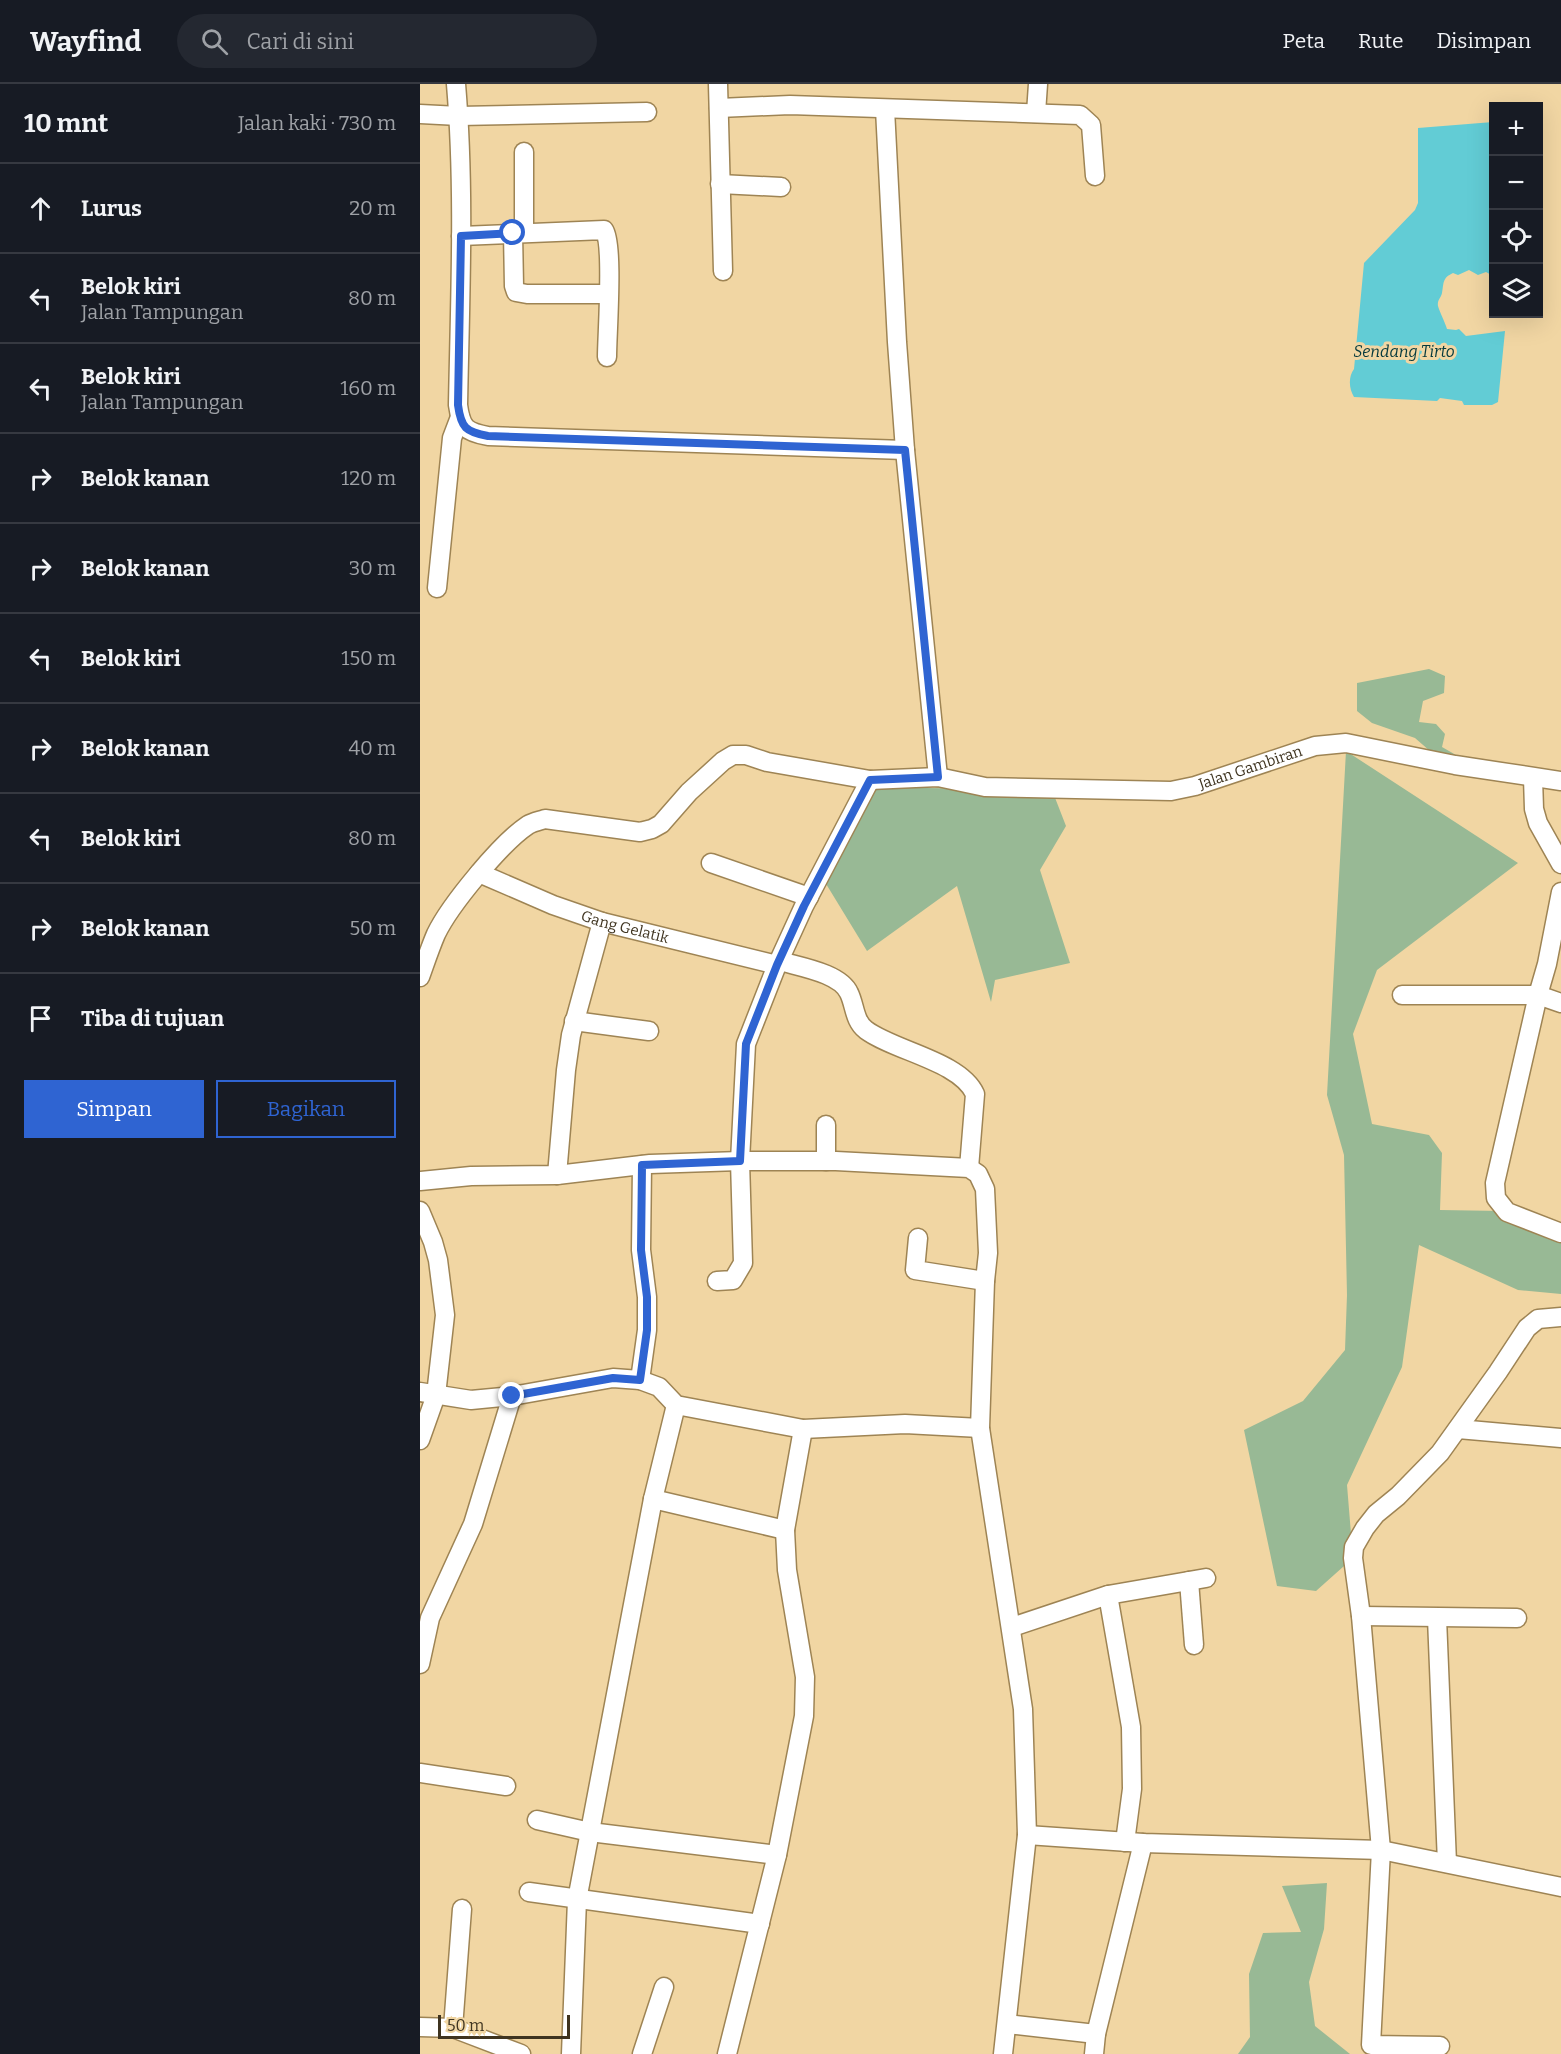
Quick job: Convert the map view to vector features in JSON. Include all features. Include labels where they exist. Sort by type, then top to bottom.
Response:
[{"type":"street","points":[[437,588],[452,438],[460,417],[461,236],[459,116],[456,84]]},
{"type":"street","points":[[718,84],[723,271]]},
{"type":"street","points":[[1036,113],[1038,84]]},
{"type":"street","points":[[719,108],[790,105],[1080,115],[1091,125],[1095,176]]},
{"type":"street","points":[[885,109],[905,450],[938,777]]},
{"type":"street","points":[[420,114],[459,116],[646,112]]},
{"type":"street","points":[[524,152],[514,286],[516,292],[608,294]]},
{"type":"street","points":[[720,184],[781,187]]},
{"type":"street","points":[[461,236],[604,230],[608,235],[610,254],[607,357]]},
{"type":"street","points":[[460,417],[465,428],[472,433],[488,436],[905,450]]},
{"type":"street","name":"Jalan Gambiran","points":[[479,873],[517,833],[530,823],[545,819],[640,832],[652,829],[669,817],[689,792],[723,761],[733,755],[746,755],[767,762],[870,780],[938,777],[984,787],[1172,791],[1195,786],[1315,746],[1346,743],[1455,765],[1561,782]]},
{"type":"street","points":[[1533,778],[1534,809],[1538,823],[1561,864]]},
{"type":"street","points":[[717,1281],[733,1280],[743,1263],[740,1161],[746,1044],[809,897],[870,780]]},
{"type":"street","points":[[711,863],[809,897]]},
{"type":"street","points":[[420,977],[437,933],[479,873]]},
{"type":"street","name":"Gang Gelatik","points":[[479,873],[552,905],[602,922],[832,977],[845,985],[850,993],[856,1017],[866,1030],[934,1062],[971,1085],[975,1094],[975,1103],[969,1168]]},
{"type":"street","points":[[1561,892],[1547,964],[1495,1183],[1496,1198],[1507,1212],[1561,1233]]},
{"type":"street","points":[[557,1175],[566,1070],[574,1021],[602,922]]},
{"type":"street","points":[[1402,995],[1538,995],[1561,1003]]},
{"type":"street","points":[[574,1021],[649,1030]]},
{"type":"street","points":[[826,1125],[826,1161]]},
{"type":"street","points":[[420,1181],[471,1176],[557,1175],[642,1165],[740,1161],[826,1161],[969,1168],[978,1174],[984,1189],[988,1252],[980,1428],[1023,1709],[1027,1835],[1003,2054]]},
{"type":"street","points":[[640,1380],[647,1330],[647,1297],[641,1250],[642,1165]]},
{"type":"street","points":[[420,1211],[438,1260],[445,1315],[420,1440]]},
{"type":"street","points":[[918,1238],[915,1270],[985,1281]]},
{"type":"street","points":[[1440,2046],[1371,2050],[1381,1850],[1361,1616],[1353,1558],[1354,1547],[1376,1514],[1398,1496],[1440,1453],[1527,1328],[1538,1319],[1561,1317]]},
{"type":"street","points":[[428,1394],[471,1400],[512,1396],[613,1378],[640,1380],[658,1387],[676,1405],[802,1429],[905,1425],[980,1428]]},
{"type":"street","points":[[420,1664],[430,1618],[473,1524],[512,1396]]},
{"type":"street","points":[[571,2054],[577,1900],[653,1499],[676,1405]]},
{"type":"street","points":[[727,2054],[777,1855],[804,1716],[806,1677],[787,1570],[785,1530],[802,1429]]},
{"type":"street","points":[[1458,1429],[1561,1438]]},
{"type":"street","points":[[653,1499],[785,1530]]},
{"type":"street","points":[[1012,1627],[1108,1595],[1197,1579],[1194,1645]]},
{"type":"street","points":[[1094,2054],[1134,1843],[1131,1727],[1108,1595]]},
{"type":"street","points":[[1361,1616],[1517,1618]]},
{"type":"street","points":[[1437,1618],[1448,1863]]},
{"type":"street","points":[[420,1773],[506,1786]]},
{"type":"street","points":[[537,1820],[591,1832],[777,1855]]},
{"type":"street","points":[[1027,1835],[1134,1843],[1381,1850],[1561,1887]]},
{"type":"street","points":[[529,1892],[760,1924]]},
{"type":"street","points":[[453,2028],[462,1909]]},
{"type":"street","points":[[642,2054],[664,1987]]},
{"type":"street","points":[[1007,2024],[1096,2034]]},
{"type":"street","points":[[420,2027],[453,2028],[521,2054]]},
{"type":"green space","points":[[1429,669],[1445,676],[1444,693],[1423,701],[1419,722],[1436,724],[1445,734],[1442,747],[1463,759],[1438,758],[1415,738],[1372,723],[1357,711],[1357,683]]},
{"type":"green space","points":[[1346,751],[1518,863],[1377,970],[1353,1034],[1372,1124],[1429,1135],[1442,1153],[1440,1210],[1502,1211],[1561,1237],[1561,1294],[1518,1290],[1419,1245],[1402,1367],[1347,1485],[1353,1558],[1316,1591],[1277,1586],[1244,1430],[1303,1401],[1345,1350],[1347,1295],[1344,1155],[1327,1095]]},
{"type":"green space","points":[[867,787],[1052,790],[1066,826],[1040,870],[1070,963],[995,980],[991,1002],[957,886],[867,951],[820,874]]},
{"type":"green space","points":[[1327,1883],[1324,1929],[1309,1982],[1315,2026],[1350,2054],[1238,2054],[1250,2037],[1249,1974],[1263,1933],[1301,1932],[1282,1886]]},
{"type":"water","name":"Sendang Tirto","points":[[1489,122],[1489,274],[1486,272],[1478,275],[1469,270],[1458,275],[1453,273],[1449,275],[1443,284],[1438,304],[1447,329],[1459,329],[1466,336],[1505,331],[1498,402],[1492,405],[1464,405],[1462,401],[1440,398],[1437,401],[1354,397],[1350,387],[1354,369],[1364,263],[1415,210],[1418,203],[1418,128]]},
{"type":"route","points":[[512,1396],[613,1378],[640,1380],[647,1330],[647,1297],[641,1261],[642,1165],[740,1161],[746,1044],[777,965],[820,874],[870,780],[938,777],[938,758],[905,450],[488,436],[472,433],[465,428],[458,405],[461,236],[513,233]]}]
